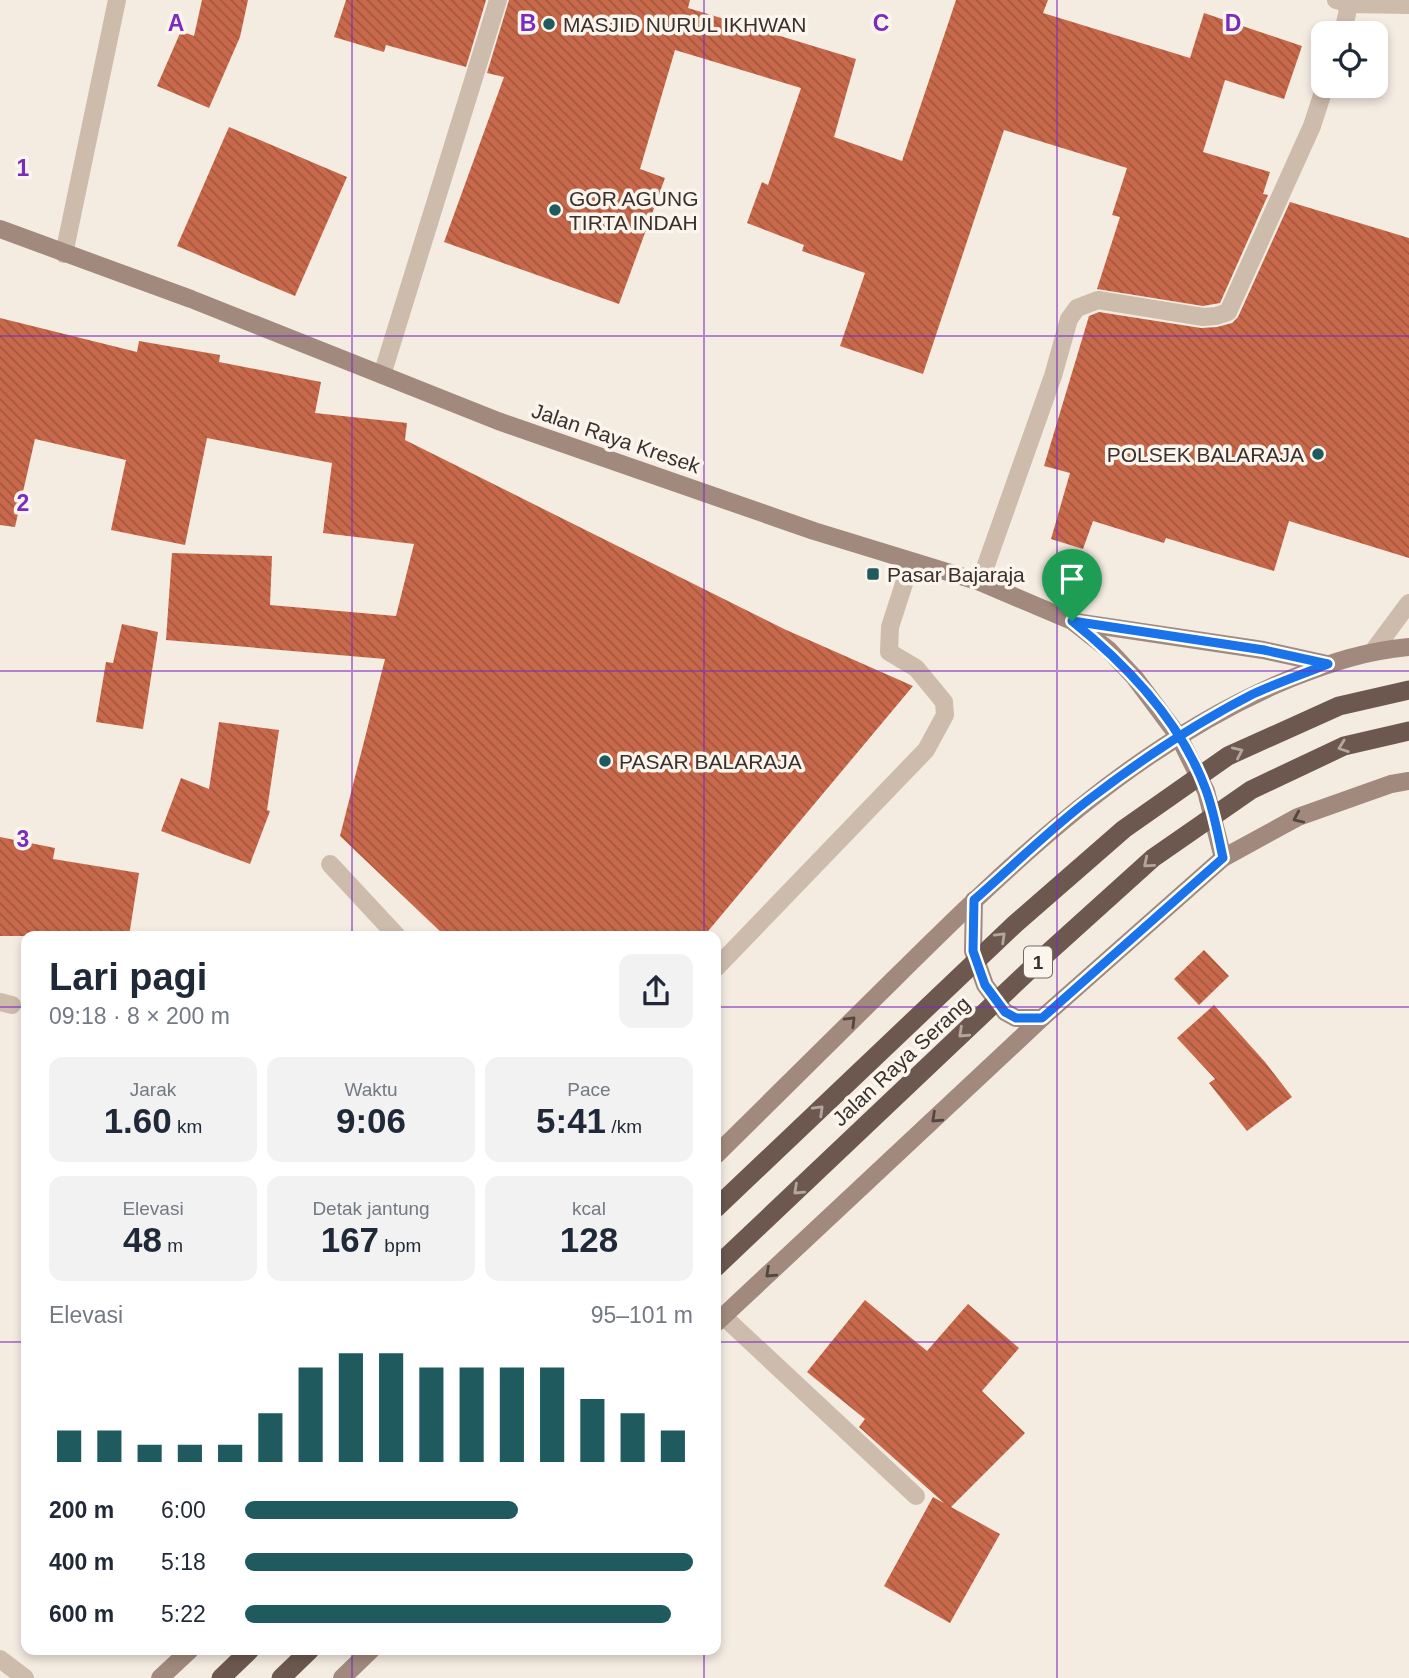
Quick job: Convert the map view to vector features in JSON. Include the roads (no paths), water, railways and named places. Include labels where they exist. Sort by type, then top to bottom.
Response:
[{"type":"highway","name":"Jalan Raya Serang","points":[[721,1203],[1015,924],[1124,829],[1228,756],[1339,706],[1409,690]]},
{"type":"highway","name":"Jalan Raya Serang","points":[[721,1262],[1030,970],[1153,858],[1251,790],[1344,746],[1409,731]]},
{"type":"highway","points":[[220,1678],[245,1655]]},
{"type":"highway","points":[[281,1678],[305,1655]]},
{"type":"main road","name":"Jalan Raya Kresek","points":[[0,229],[191,299],[498,421],[911,562],[980,582],[1072,621],[1109,650],[1135,678],[1179,737],[1206,790],[1223,858]]},
{"type":"main road","points":[[1072,621],[1264,650],[1328,664]]},
{"type":"main road","points":[[721,1150],[974,900],[1090,799],[1179,737],[1254,694],[1328,664],[1374,650],[1409,647]]},
{"type":"main road","points":[[721,1318],[1042,1018],[1223,858],[1298,817],[1391,784],[1409,781]]},
{"type":"main road","points":[[974,900],[973,951],[985,985],[1005,1012],[1016,1018],[1042,1018]]},
{"type":"main road","points":[[160,1678],[185,1655]]},
{"type":"main road","points":[[342,1678],[366,1655]]},
{"type":"street","points":[[64,254],[117,0]]},
{"type":"street","points":[[382,375],[498,0]]},
{"type":"street","points":[[1343,21],[1343,2],[1409,5]]},
{"type":"street","points":[[980,582],[1053,376],[1069,319],[1077,308],[1098,300],[1203,317],[1228,312],[1312,126],[1321,98]]},
{"type":"street","points":[[721,963],[926,750],[945,715],[944,702],[916,668],[889,652],[890,627],[911,562]]},
{"type":"street","points":[[1374,650],[1409,603]]},
{"type":"street","points":[[330,864],[392,931]]},
{"type":"street","points":[[721,1322],[916,1496]]},
{"type":"street","points":[[0,1659],[25,1678]]},
{"type":"place","name":"MASJID NURUL IKHWAN","points":[[549,24]]},
{"type":"place","name":"GOR AGUNG TIRTA INDAH","points":[[555,210]]},
{"type":"place","name":"POLSEK BALARAJA","points":[[1318,454]]},
{"type":"place","name":"Pasar Bajaraja","points":[[873,574]]},
{"type":"place","name":"PASAR BALARAJA","points":[[605,761]]}]
